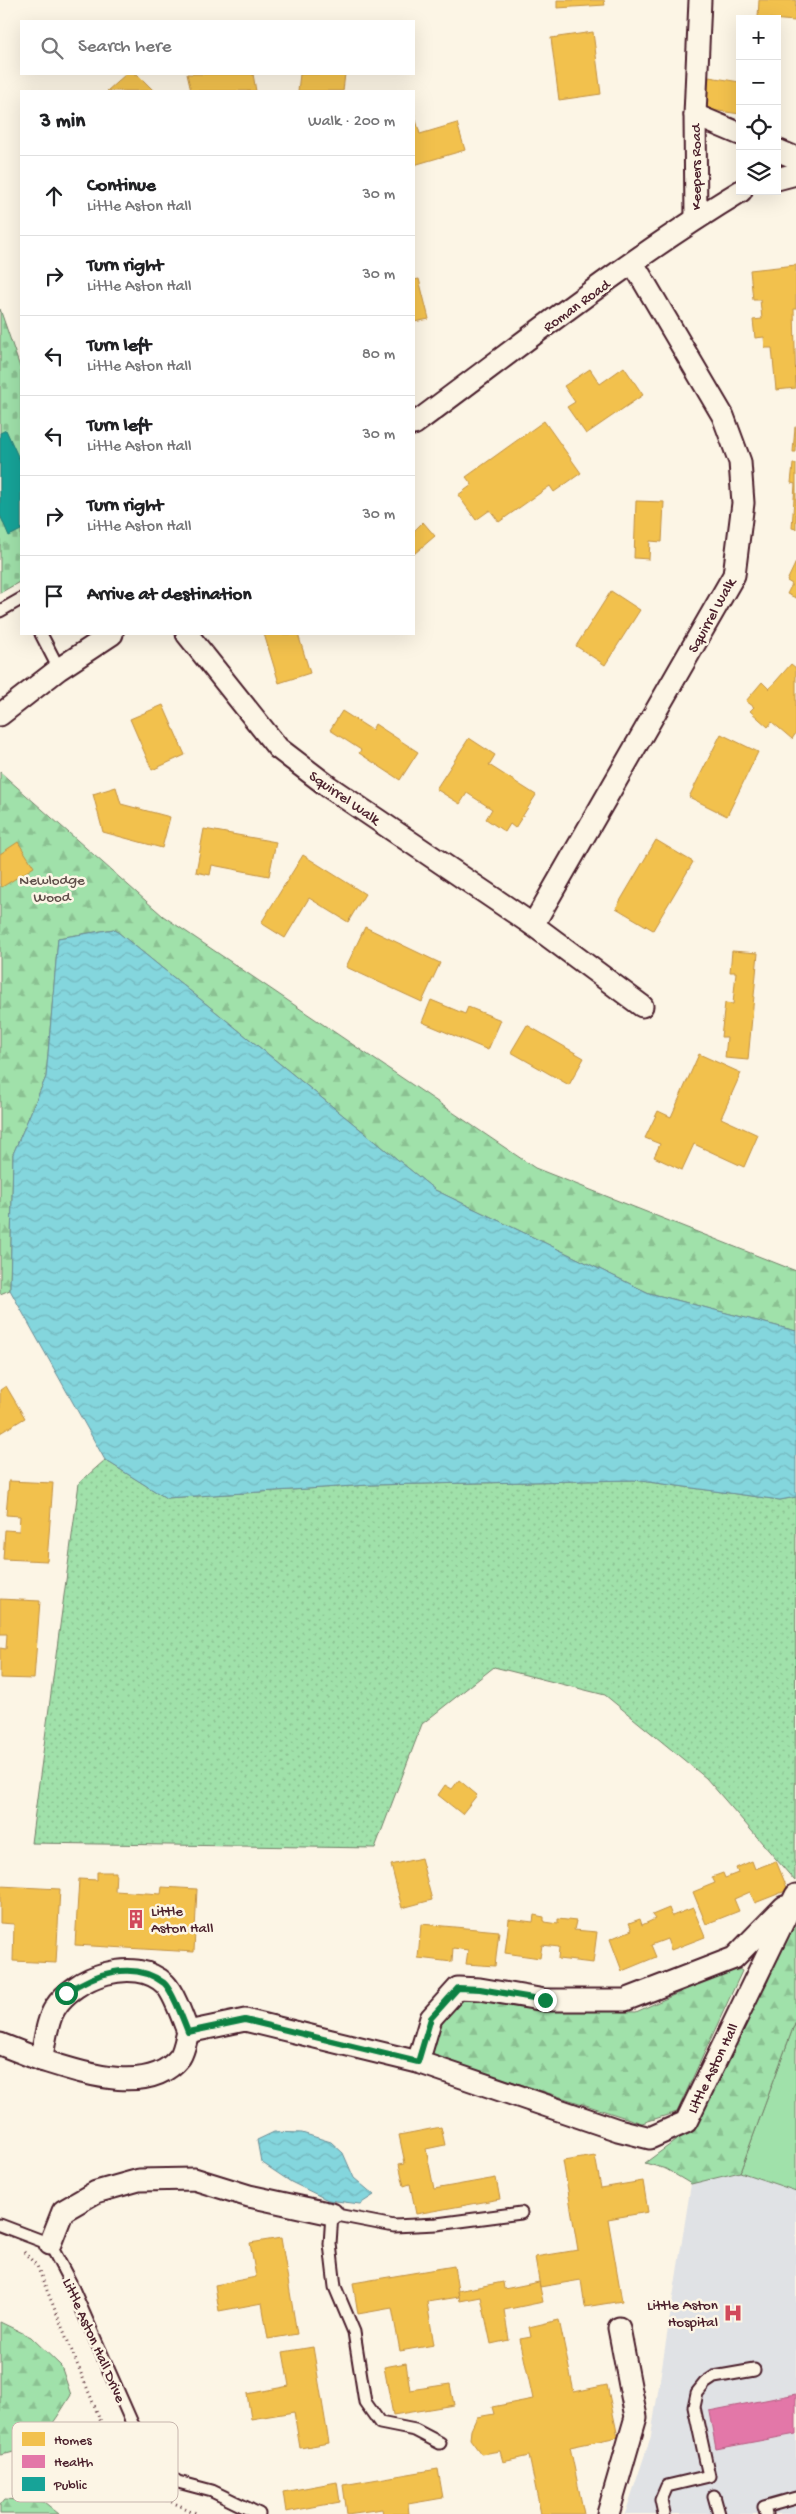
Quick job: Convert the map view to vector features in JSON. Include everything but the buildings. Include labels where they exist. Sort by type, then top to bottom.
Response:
[{"type":"street","name":"Keepers Road","points":[[696,219],[695,116],[700,0]]},
{"type":"street","name":"Keepers Road","points":[[695,116],[736,132]]},
{"type":"street","points":[[781,152],[796,158]]},
{"type":"street","points":[[781,178],[796,174]]},
{"type":"street","name":"Roman Road","points":[[415,423],[633,263],[696,219],[736,194]]},
{"type":"street","name":"Squirrel Walk","points":[[533,925],[734,575],[739,542],[743,503],[740,462],[723,416],[633,263]]},
{"type":"street","points":[[0,715],[59,669],[110,635]]},
{"type":"street","name":"Squirrel Walk","points":[[188,635],[278,748],[328,787],[533,925],[642,1006]]},
{"type":"street","name":"Little Aston Hall","points":[[418,2062],[431,2018],[458,1988],[480,1989],[545,2000],[625,2000],[734,1958],[796,1895]]},
{"type":"street","name":"Little Aston Hall","points":[[188,2032],[245,2020],[418,2062],[618,2130],[650,2138],[686,2122],[796,1895]]},
{"type":"street","points":[[0,2044],[41,2060],[98,2076],[136,2079],[156,2076],[180,2057],[188,2032],[165,1984],[140,1970],[103,1974],[78,1984],[66,1993],[54,2010],[41,2060]]},
{"type":"street","points":[[50,2244],[63,2211],[96,2192],[140,2180],[194,2179],[249,2196],[332,2214]]},
{"type":"street","points":[[608,2514],[636,2417],[619,2328]]},
{"type":"lane","points":[[0,611],[20,600]]},
{"type":"lane","points":[[42,635],[59,669]]},
{"type":"lane","points":[[440,2443],[415,2430],[380,2423],[365,2402],[354,2332],[335,2287],[330,2244],[332,2214],[394,2226],[437,2224],[521,2213]]},
{"type":"lane","points":[[0,2225],[50,2244]]},
{"type":"lane","name":"Little Aston Hall Drive","points":[[50,2244],[70,2282],[132,2422]]},
{"type":"lane","points":[[664,2514],[661,2500],[667,2486],[709,2476],[694,2407],[697,2393],[705,2383],[714,2377],[754,2370]]},
{"type":"lane","name":"Little Aston Hall Drive","points":[[178,2482],[212,2491],[259,2514]]},
{"type":"lane","points":[[714,2496],[719,2514]]},
{"type":"lane","points":[[766,2514],[764,2507],[796,2498]]},
{"type":"path","points":[[19,2246],[36,2266],[101,2422]]},
{"type":"path","points":[[172,2502],[198,2514]]},
{"type":"shaded area","name":"Little Aston Hospital","points":[[740,2172],[796,2191],[796,2514],[625,2514],[651,2436],[691,2184]]},
{"type":"green space","points":[[0,309],[20,367],[20,582],[0,593]]},
{"type":"green space","name":"Newlodge Wood","points":[[0,772],[163,916],[535,1168],[796,1271],[796,1331],[649,1293],[435,1190],[114,929],[58,938],[46,1077],[13,1154],[10,1290],[0,1294]]},
{"type":"green space","points":[[105,1460],[166,1498],[369,1485],[634,1480],[780,1500],[796,1497],[795,1881],[706,1778],[605,1695],[494,1667],[422,1724],[375,1848],[31,1843],[79,1483]]},
{"type":"green space","points":[[796,1907],[796,2020],[740,2172],[691,2184],[666,2169],[645,2163],[690,2130],[768,1981]]},
{"type":"green space","points":[[736,1967],[742,1971],[677,2112],[642,2123],[429,2055],[446,2014],[468,1995],[558,2010],[636,2012]]},
{"type":"green space","points":[[796,2020],[796,2191],[740,2172]]},
{"type":"green space","points":[[0,2322],[31,2337],[61,2366],[71,2395],[53,2422],[12,2422],[12,2452],[0,2455]]},
{"type":"green space","points":[[5,2499],[12,2500],[12,2502],[44,2502],[59,2514],[0,2514],[0,2505]]},
{"type":"water","points":[[114,929],[435,1190],[649,1293],[796,1331],[796,1497],[780,1500],[634,1480],[369,1485],[166,1498],[105,1460],[10,1290],[13,1154],[46,1077],[58,938]]},
{"type":"water","points":[[274,2132],[302,2133],[331,2142],[343,2153],[354,2178],[374,2195],[360,2204],[328,2200],[291,2182],[261,2162],[257,2140]]},
{"type":"place","name":"Little Aston Hall","points":[[136,1919]]},
{"type":"place","name":"Little Aston Hospital","points":[[733,2313]]},
{"type":"route","points":[[66,1993],[78,1984],[103,1974],[140,1970],[165,1984],[174,1999],[188,2032],[245,2020],[418,2062],[431,2018],[458,1988],[480,1989],[545,2000]]}]
